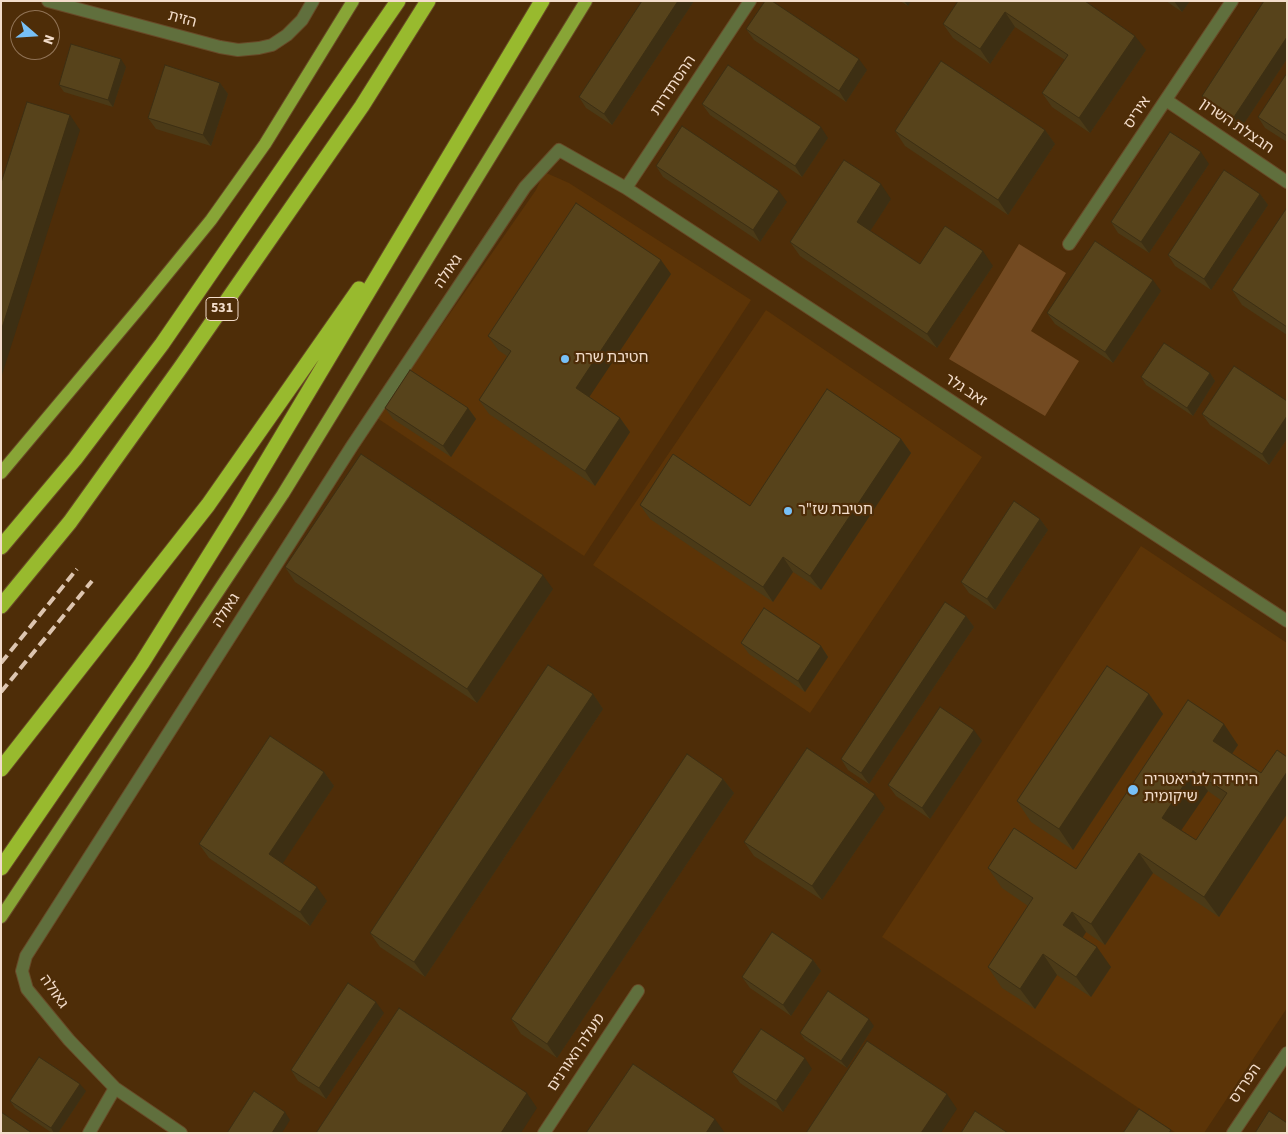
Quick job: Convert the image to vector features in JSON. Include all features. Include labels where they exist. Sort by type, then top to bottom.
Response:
[{"type":"highway","points":[[1,547],[75,459],[162,344],[398,1]]},
{"type":"highway","name":"531","points":[[1,606],[70,522],[181,367],[362,106],[428,1]]},
{"type":"highway","points":[[1,868],[142,663],[237,511],[542,1]]},
{"type":"highway","points":[[1,769],[208,505],[432,184]]},
{"type":"main road","points":[[1,473],[211,220],[265,144],[353,1]]},
{"type":"main road","points":[[1,917],[283,494],[586,1]]},
{"type":"street","name":"הזית","points":[[48,1],[220,47],[238,50],[272,45],[287,35],[302,20],[313,1]]},
{"type":"street","name":"ההסתדרות","points":[[626,188],[750,1]]},
{"type":"street","name":"איריס","points":[[1070,244],[1232,1]]},
{"type":"street","name":"חבצלת השרון","points":[[1166,100],[1287,182]]},
{"type":"street","name":"גאולה","points":[[181,1133],[115,1088],[69,1040],[27,989],[22,971],[26,956],[352,446],[525,187],[559,150],[626,188]]},
{"type":"street","name":"זאב גלר","points":[[626,188],[1287,621]]},
{"type":"street","name":"מעלה האורנים","points":[[544,1133],[638,991]]},
{"type":"street","name":"הפרדס","points":[[1233,1133],[1287,1052]]},
{"type":"street","points":[[89,1133],[115,1088]]},
{"type":"shaded area","name":"חטיבת שרת","points":[[544,172],[569,183],[751,300],[584,556],[377,418],[536,190]]},
{"type":"shaded area","points":[[1019,244],[1066,273],[1031,331],[1079,361],[1045,416],[949,359]]},
{"type":"shaded area","name":"חטיבת שז\"ר","points":[[766,310],[982,457],[810,713],[593,565]]},
{"type":"shaded area","name":"היחידה לגריאטריה שיקומית","points":[[1141,546],[1287,643],[1287,1008],[1204,1133],[1176,1133],[882,937]]},
{"type":"building","points":[[642,1],[678,1],[604,114],[579,97]]},
{"type":"building","points":[[765,1],[772,1],[859,59],[839,91],[746,29]]},
{"type":"building","points":[[958,1],[1085,1],[1135,36],[1079,118],[1042,93],[1068,55],[1005,12],[980,49],[943,24]]},
{"type":"building","points":[[1264,1],[1287,1],[1287,37],[1234,117],[1202,96]]},
{"type":"building","points":[[71,44],[121,59],[108,100],[59,85]]},
{"type":"building","points":[[941,61],[1045,130],[998,200],[895,131]]},
{"type":"building","points":[[165,65],[220,83],[203,135],[148,118]]},
{"type":"building","points":[[728,65],[821,127],[795,166],[702,104]]},
{"type":"building","points":[[1287,73],[1287,136],[1258,117]]},
{"type":"building","points":[[27,102],[70,115],[1,331],[1,183]]},
{"type":"building","points":[[682,126],[779,191],[753,230],[656,166]]},
{"type":"building","points":[[1170,132],[1201,152],[1141,242],[1111,222]]},
{"type":"building","points":[[844,160],[881,184],[857,222],[920,264],[945,226],[983,251],[927,334],[790,242]]},
{"type":"building","points":[[1224,170],[1260,194],[1204,279],[1168,255]]},
{"type":"building","points":[[576,203],[661,260],[576,388],[620,418],[585,471],[479,400],[511,351],[488,336]]},
{"type":"building","points":[[1287,209],[1287,327],[1232,290]]},
{"type":"building","points":[[1095,241],[1153,280],[1105,352],[1047,313]]},
{"type":"building","points":[[1164,343],[1210,373],[1187,408],[1141,377]]},
{"type":"building","points":[[1234,366],[1287,401],[1287,416],[1262,454],[1202,414]]},
{"type":"building","points":[[410,370],[468,408],[443,446],[385,408]]},
{"type":"building","points":[[827,389],[901,439],[810,576],[783,557],[763,587],[640,505],[673,454],[750,506]]},
{"type":"building","points":[[361,454],[543,575],[467,689],[285,567]]},
{"type":"building","points":[[1014,501],[1040,519],[987,599],[961,582]]},
{"type":"building","points":[[945,602],[966,616],[861,773],[841,759]]},
{"type":"building","points":[[764,608],[821,646],[798,681],[741,643]]},
{"type":"building","points":[[548,665],[593,694],[414,962],[370,933]]},
{"type":"building","points":[[1107,666],[1149,694],[1059,829],[1017,801]]},
{"type":"building","points":[[1188,700],[1224,724],[1213,741],[1261,773],[1277,750],[1287,757],[1287,772],[1204,897],[1139,853],[1091,924],[1072,912],[1063,925],[1097,947],[1076,977],[1043,954],[1020,989],[988,967],[1033,898],[988,868],[1014,828],[1076,869]],"holes":[[[1193,771],[1227,793],[1196,840],[1162,818]]]},
{"type":"building","points":[[940,707],[974,730],[922,808],[888,785]]},
{"type":"building","points":[[270,736],[324,772],[269,854],[317,887],[300,912],[199,844]]},
{"type":"building","points":[[807,748],[875,794],[812,886],[744,842]]},
{"type":"building","points":[[687,754],[723,779],[547,1044],[511,1019]]},
{"type":"building","points":[[772,932],[813,960],[783,1005],[742,977]]},
{"type":"building","points":[[348,983],[376,1002],[319,1088],[291,1070]]},
{"type":"building","points":[[828,991],[869,1019],[841,1061],[800,1033]]},
{"type":"building","points":[[399,1008],[527,1093],[501,1133],[316,1133]]},
{"type":"building","points":[[761,1029],[805,1058],[776,1101],[732,1072]]},
{"type":"building","points":[[867,1041],[947,1094],[921,1133],[806,1133]]},
{"type":"building","points":[[39,1057],[80,1084],[51,1128],[10,1101]]},
{"type":"building","points":[[633,1064],[715,1119],[706,1133],[586,1133]]},
{"type":"building","points":[[254,1091],[285,1112],[272,1133],[227,1133]]},
{"type":"building","points":[[1139,1109],[1171,1130],[1169,1133],[1123,1133]]},
{"type":"building","points":[[975,1111],[1008,1133],[961,1133]]},
{"type":"building","points":[[1269,1111],[1287,1123],[1287,1133],[1255,1133]]},
{"type":"building","points":[[1,1112],[32,1133],[1,1133]]},
{"type":"railway","points":[[1,663],[77,569]]},
{"type":"railway","points":[[1,692],[92,581]]},
{"type":"place","name":"חטיבת שרת","points":[[565,359]]},
{"type":"place","name":"חטיבת שז\"ר","points":[[788,511]]},
{"type":"place","name":"היחידה לגריאטריה שיקומית","points":[[1133,790]]}]
